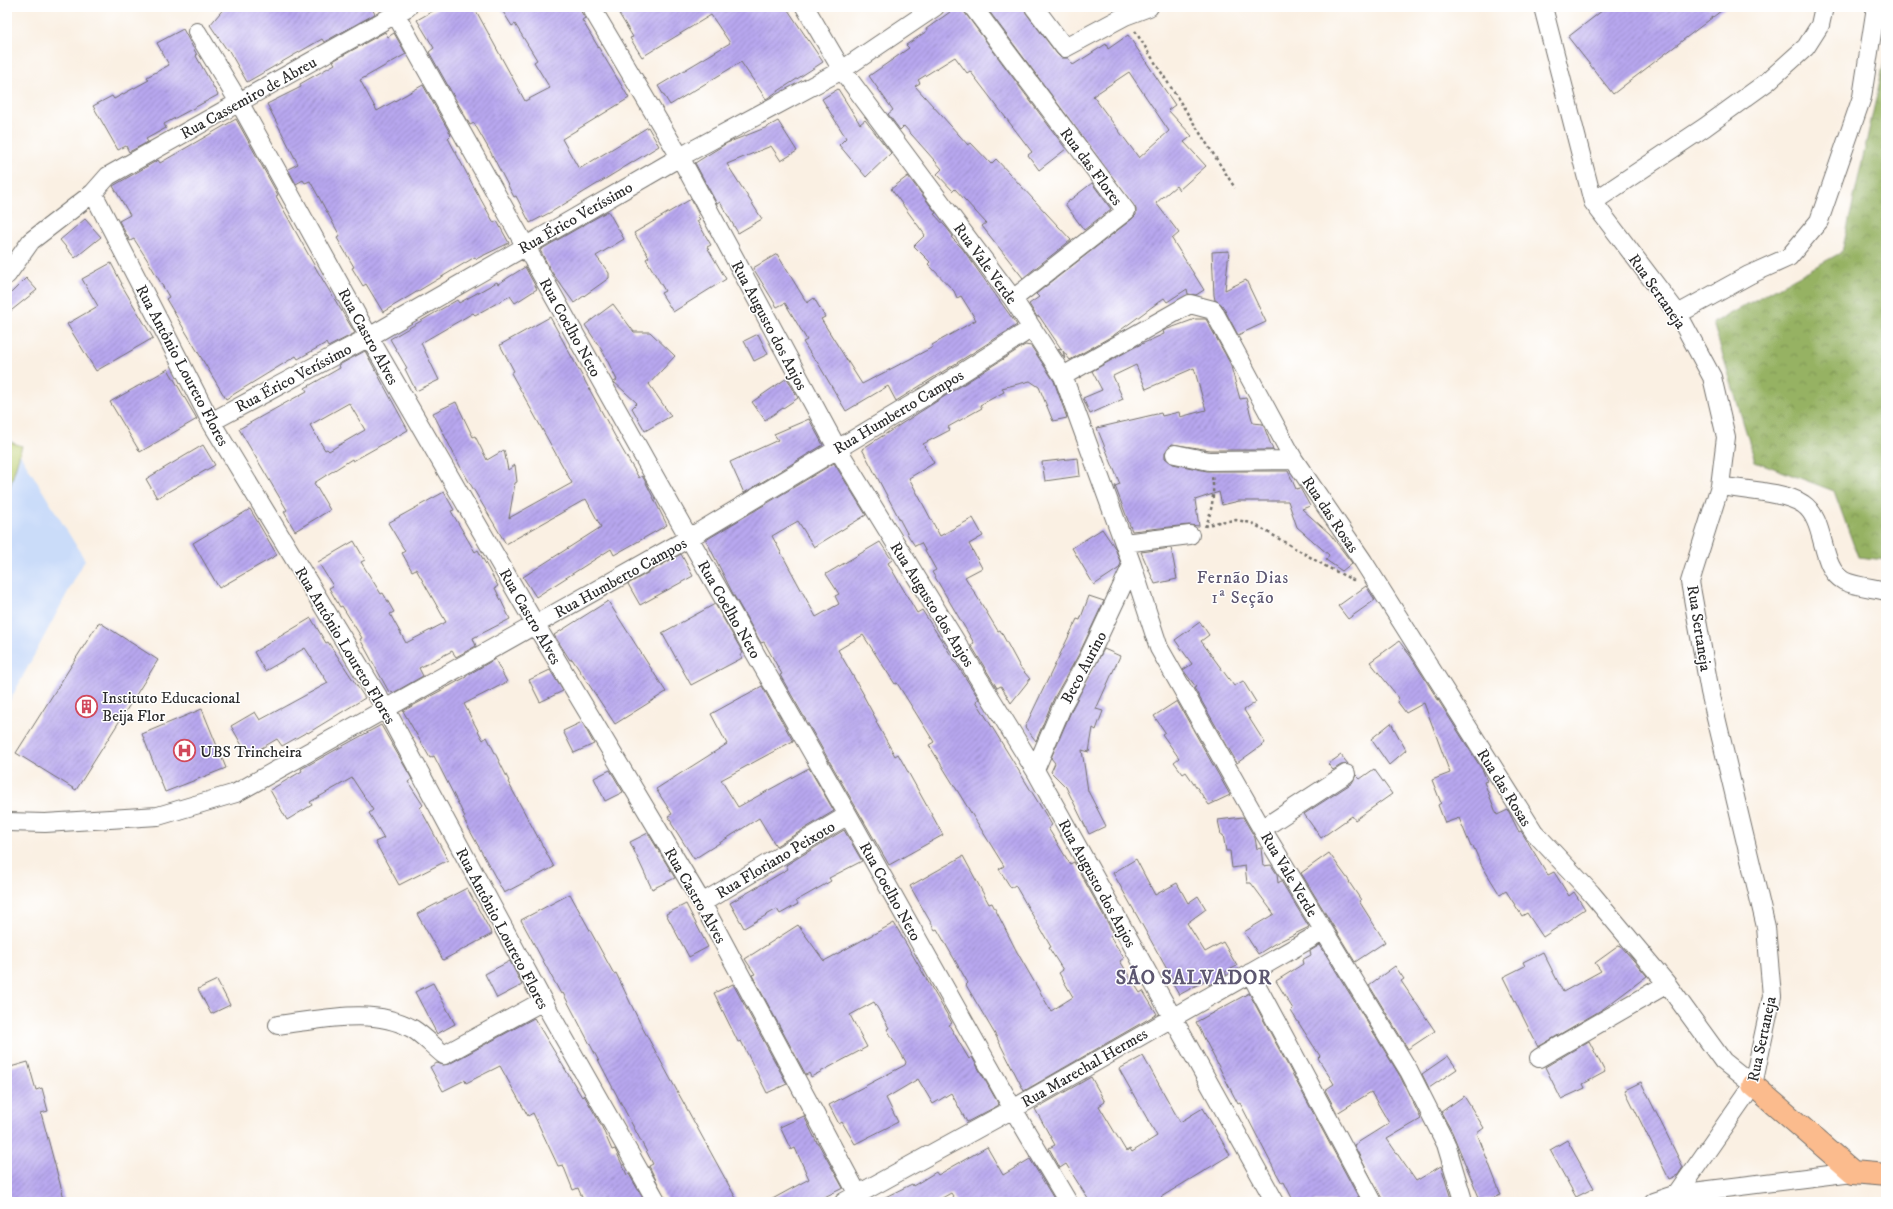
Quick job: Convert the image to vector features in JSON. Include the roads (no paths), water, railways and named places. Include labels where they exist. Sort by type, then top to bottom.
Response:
[{"type":"highway","points":[[1753,1085],[1853,1172],[1886,1175]]},
{"type":"street","name":"Rua Augusto dos Anjos","points":[[591,7],[680,157],[837,448],[1036,770],[1171,1017],[1275,1202]]},
{"type":"street","name":"Rua Vale Verde","points":[[806,7],[842,70],[1014,299],[1063,376],[1132,565],[1159,648],[1262,829],[1409,1071],[1446,1144],[1462,1197],[1462,1202]]},
{"type":"street","name":"Rua Érico Veríssimo","points":[[211,422],[368,337],[680,157],[842,70],[935,7]]},
{"type":"street","name":"Rua das Flores","points":[[973,7],[1126,211],[1014,299]]},
{"type":"street","points":[[1034,7],[1065,48],[1125,16],[1149,7]]},
{"type":"street","name":"Rua Sertaneja","points":[[1543,7],[1593,202],[1678,314],[1712,377],[1726,437],[1720,486],[1690,582],[1710,692],[1766,928],[1772,996],[1753,1085],[1677,1194]]},
{"type":"street","points":[[1593,202],[1705,127],[1767,82],[1806,47],[1820,25],[1824,7]]},
{"type":"street","points":[[1678,314],[1749,275],[1789,257],[1819,221],[1862,97],[1876,7]]},
{"type":"street","name":"Rua Cassemiro de Abreu","points":[[93,193],[108,176],[402,11]]},
{"type":"street","name":"Rua Coelho Neto","points":[[402,11],[526,245],[689,538],[848,815],[1013,1109],[1068,1202]]},
{"type":"street","name":"Rua Castro Alves","points":[[197,32],[239,102],[368,337],[535,624],[702,903],[855,1199]]},
{"type":"street","points":[[7,275],[31,241],[93,193]]},
{"type":"street","name":"Rua Antônio Loureto Flores","points":[[93,193],[211,422],[385,708],[543,1001],[657,1202]]},
{"type":"street","name":"Rua das Rosas","points":[[1063,376],[1190,304],[1213,310],[1294,460],[1367,568],[1534,832],[1591,892],[1667,984],[1723,1061],[1753,1085]]},
{"type":"street","name":"Rua Humberto Campos","points":[[7,822],[45,823],[158,816],[236,793],[689,538],[924,397],[1032,328]]},
{"type":"street","name":"Rua das Rosas","points":[[1175,454],[1209,461],[1294,460]]},
{"type":"street","points":[[1720,486],[1792,498],[1805,505],[1815,519],[1832,569],[1844,581],[1886,591]]},
{"type":"street","points":[[1124,543],[1190,536]]},
{"type":"street","name":"Beco Aurino","points":[[1036,770],[1064,702],[1088,659],[1132,565]]},
{"type":"street","points":[[1262,829],[1346,774]]},
{"type":"street","name":"Rua Floriano Peixoto","points":[[702,903],[848,815]]},
{"type":"street","name":"Rua Marechal Hermes","points":[[855,1199],[1171,1017],[1324,931]]},
{"type":"street","points":[[1250,973],[1373,1202]]},
{"type":"street","points":[[1539,1058],[1667,984]]},
{"type":"street","points":[[278,1025],[363,1016],[386,1019],[414,1030],[444,1055],[543,1001]]},
{"type":"street","points":[[1652,1202],[1677,1194],[1853,1172]]},
{"type":"place","name":"Instituto Educacional Beija Flor","points":[[87,706]]},
{"type":"place","name":"UBS Trincheira","points":[[184,751]]},
{"type":"district","name":"Fernão Dias 1ª Seção","points":[[1243,587]]},
{"type":"district","name":"SÃO SALVADOR","points":[[1194,977]]}]
